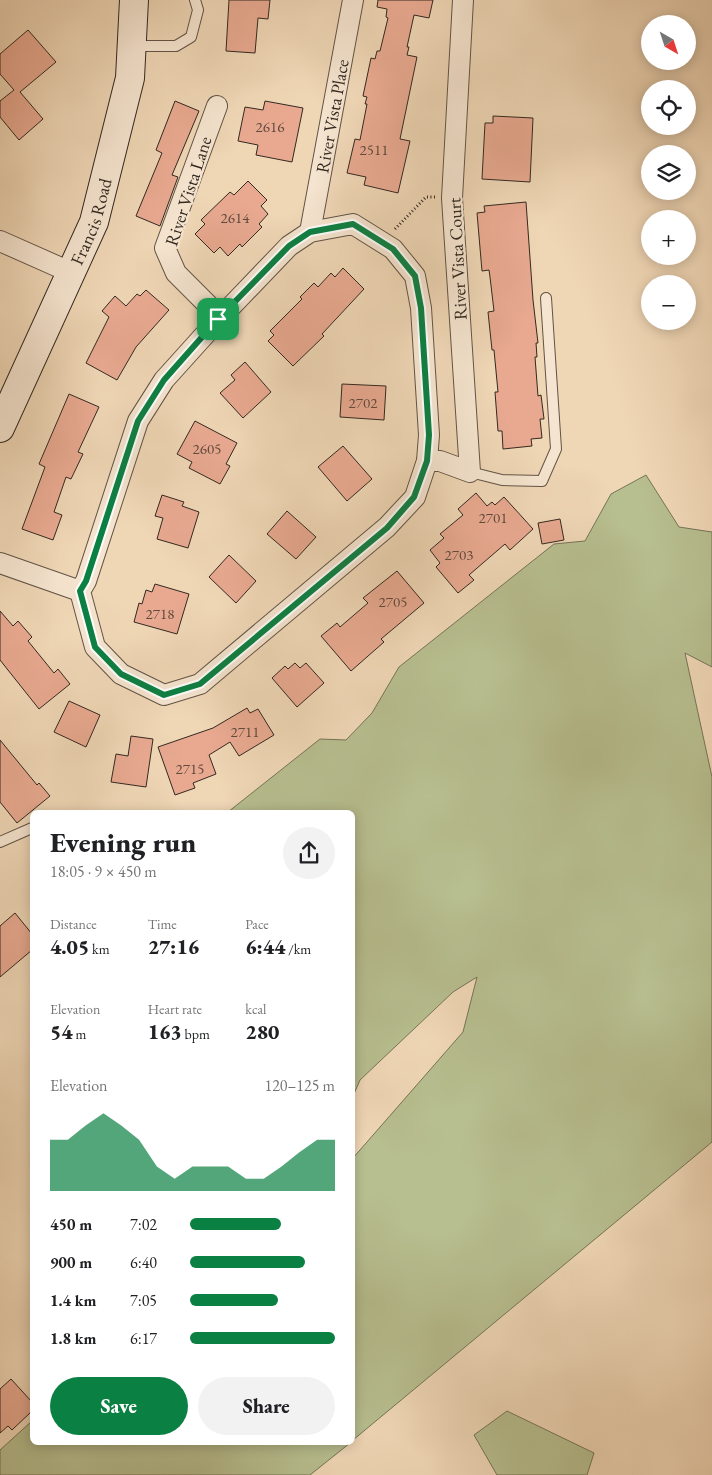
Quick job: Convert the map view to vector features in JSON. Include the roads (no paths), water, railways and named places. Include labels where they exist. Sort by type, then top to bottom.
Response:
[{"type":"street","name":"Francis Road","points":[[0,428],[94,222],[130,78],[134,0]]},
{"type":"street","name":"River Vista Place","points":[[310,232],[353,0]]},
{"type":"street","name":"River Vista Court","points":[[464,0],[452,198],[470,472]]},
{"type":"street","name":"River Vista Lane","points":[[217,106],[165,248],[176,273],[212,309],[218,319]]},
{"type":"street","points":[[353,224],[393,249],[415,276],[421,308],[429,435],[427,461],[414,497],[387,528],[200,684],[164,695],[121,674],[95,647],[80,591],[86,581],[138,421],[164,380],[218,319],[289,246],[310,232],[353,224]]},
{"type":"street","points":[[0,241],[70,272]]},
{"type":"street","points":[[427,461],[440,462],[470,472]]},
{"type":"street","points":[[0,563],[80,591]]},
{"type":"lane","points":[[132,46],[176,46],[191,37],[198,10],[195,0]]},
{"type":"lane","points":[[470,472],[502,480],[542,481],[556,449],[546,298]]},
{"type":"lane","points":[[0,842],[30,829]]}]
